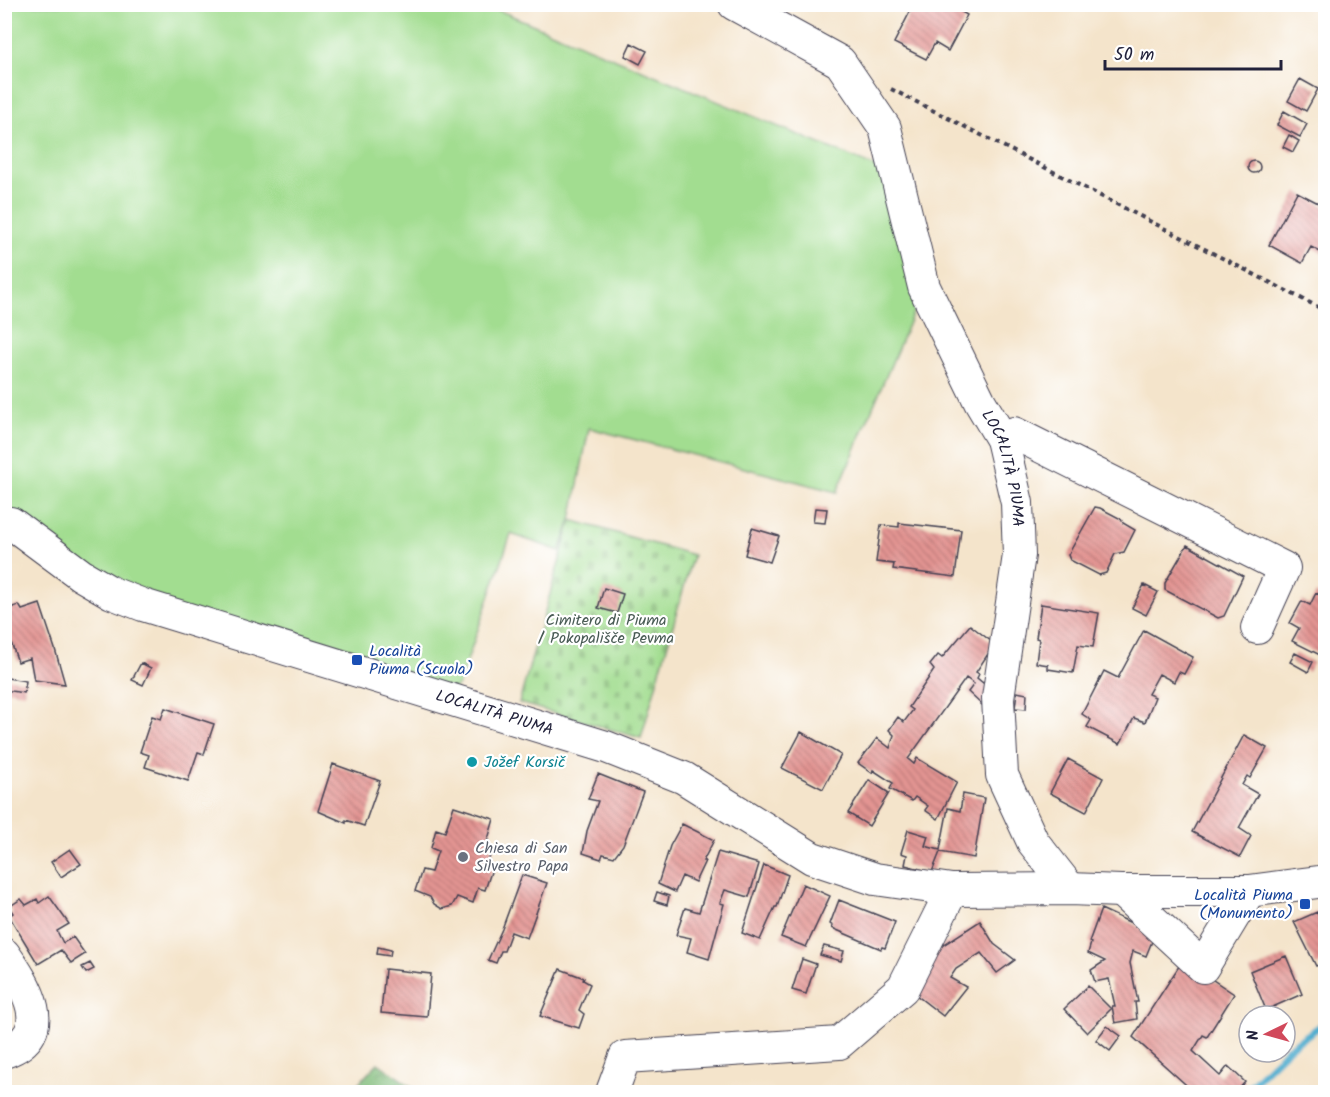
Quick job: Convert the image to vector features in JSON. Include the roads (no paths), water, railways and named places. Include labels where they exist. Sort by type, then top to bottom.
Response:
[{"type":"street","name":"LOCALITÀ PIUMA","points":[[734,4],[840,62],[885,128],[924,287],[980,402],[1002,440],[1017,503],[1019,555],[998,698],[1002,775],[1033,842],[1070,889]]},
{"type":"street","points":[[1002,440],[1014,433],[1284,568],[1257,628]]},
{"type":"street","name":"LOCALITÀ PIUMA","points":[[4,522],[11,523],[81,575],[112,593],[143,605],[606,747],[684,778],[812,858],[875,879],[952,890],[1121,891],[1249,891],[1326,881]]},
{"type":"street","points":[[612,1092],[625,1057],[839,1043],[903,988],[952,890]]},
{"type":"street","points":[[1121,891],[1203,967],[1249,891]]},
{"type":"street","points":[[4,954],[26,990],[34,1011],[31,1031],[22,1043],[6,1051]]},
{"type":"waterway","points":[[1244,1092],[1290,1047],[1326,1022]]},
{"type":"place","name":"Località Piuma (Scuola)","points":[[357,660]]},
{"type":"place","name":"Jožef Korsič","points":[[472,762]]},
{"type":"place","name":"Chiesa di San Silvestro Papa","points":[[463,857]]},
{"type":"place","name":"Località Piuma (Monumento)","points":[[1305,904]]},
{"type":"park label","name":"Cimitero di Piuma / Pokopališče Pevma","points":[[606,629]]}]
